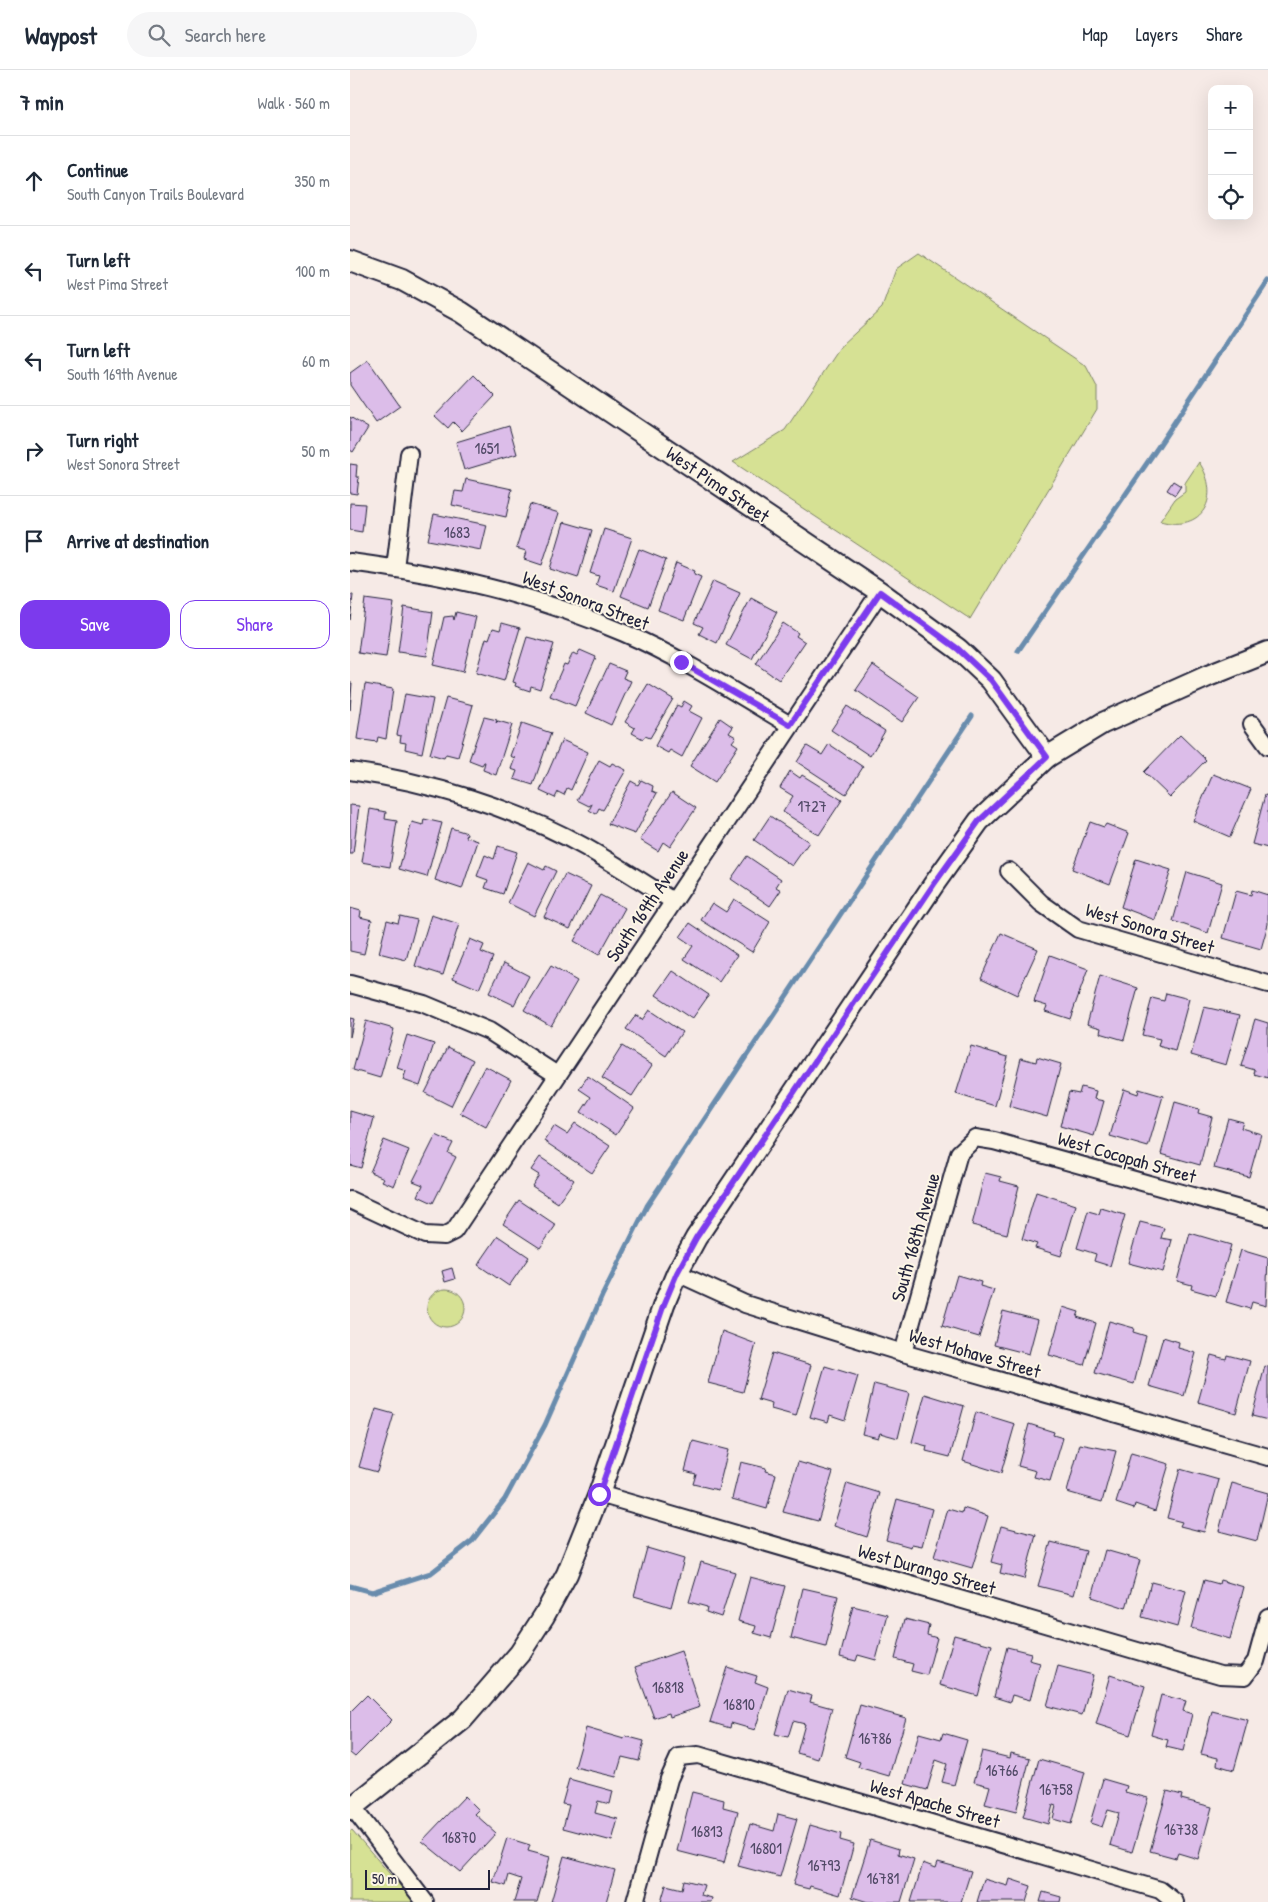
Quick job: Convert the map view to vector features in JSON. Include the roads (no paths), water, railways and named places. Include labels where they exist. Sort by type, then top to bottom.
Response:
[{"type":"street","name":"West Pima Street","points":[[350,261],[402,280],[461,312],[880,592],[958,649],[980,669],[1008,700],[1047,757]]},
{"type":"street","points":[[395,568],[409,454]]},
{"type":"street","name":"West Sonora Street","points":[[350,562],[443,575],[530,597],[626,634],[692,668],[790,725]]},
{"type":"street","name":"South 169th Avenue","points":[[350,1200],[425,1235],[444,1236],[459,1225],[880,592]]},
{"type":"street","points":[[425,1902],[351,1806],[463,1719],[520,1653],[544,1616],[566,1574],[599,1494],[664,1304],[677,1273],[696,1238],[979,821],[1047,757],[1102,723],[1208,676],[1268,652]]},
{"type":"street","points":[[1252,724],[1268,746]]},
{"type":"street","points":[[350,771],[453,794],[501,810],[584,847],[673,901]]},
{"type":"street","name":"West Sonora Street","points":[[1009,871],[1041,903],[1078,929],[1268,984]]},
{"type":"street","points":[[350,984],[424,1004],[489,1031],[558,1075]]},
{"type":"street","name":"West Cocopah Street","points":[[975,1138],[994,1141],[1268,1217]]},
{"type":"street","name":"South 168th Avenue","points":[[903,1353],[959,1153],[975,1138]]},
{"type":"street","name":"West Mohave Street","points":[[677,1273],[745,1304],[903,1353],[1268,1457]]},
{"type":"street","name":"West Durango Street","points":[[599,1494],[1220,1674],[1245,1676],[1256,1661],[1268,1617]]},
{"type":"street","name":"West Apache Street","points":[[635,1902],[669,1779],[679,1757],[698,1755],[1160,1890],[1175,1902]]},
{"type":"waterway","points":[[1018,651],[1158,447],[1268,281]]},
{"type":"waterway","points":[[350,1586],[372,1592],[431,1573],[472,1541],[505,1499],[545,1425],[602,1296],[647,1206],[972,716]]}]
